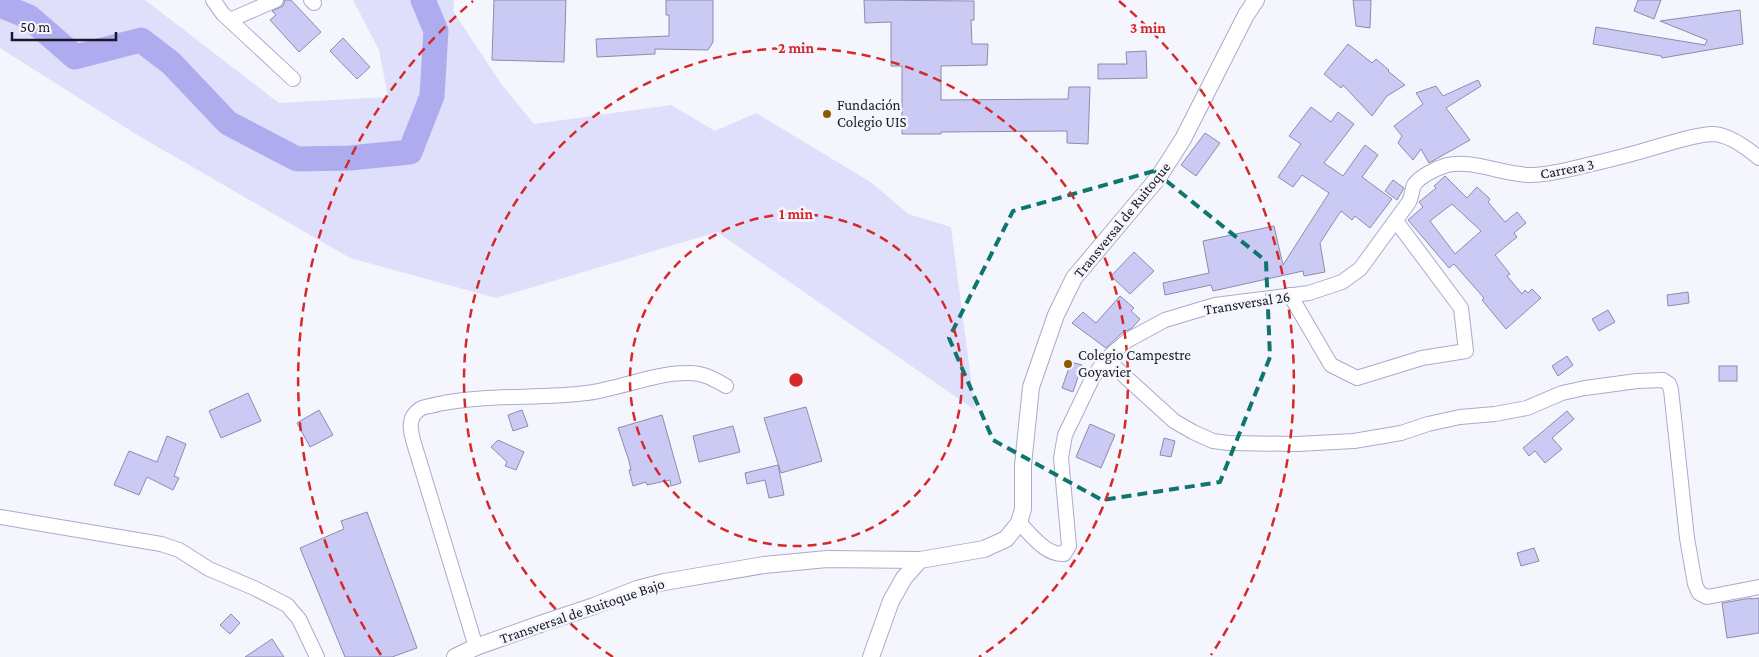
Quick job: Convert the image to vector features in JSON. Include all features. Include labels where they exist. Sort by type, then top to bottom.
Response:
[{"type":"street","points":[[213,0],[223,14],[293,78]]},
{"type":"street","points":[[230,20],[276,0]]},
{"type":"street","name":"Transversal de Ruitoque","points":[[1019,522],[1024,509],[1023,465],[1031,387],[1056,315],[1074,278],[1158,178],[1178,147],[1246,15],[1256,0]]},
{"type":"street","name":"Carrera 3","points":[[1360,269],[1409,202],[1413,195],[1413,187],[1418,180],[1447,165],[1460,164],[1517,174],[1553,173],[1616,159],[1680,140],[1713,134],[1725,136],[1759,158]]},
{"type":"street","points":[[1290,295],[1331,365],[1357,378],[1422,358],[1466,351],[1461,308],[1396,221]]},
{"type":"street","name":"Transversal 26","points":[[1019,522],[1048,552],[1064,554],[1069,546],[1061,458],[1065,435],[1092,379],[1106,359],[1128,340],[1166,320],[1215,305],[1309,293],[1342,282],[1360,269]]},
{"type":"street","points":[[1106,359],[1174,421],[1192,432],[1213,440],[1228,443],[1297,444],[1354,440],[1401,433],[1428,424],[1460,417],[1495,414],[1527,408],[1562,394],[1585,388],[1649,379],[1663,380],[1669,384],[1671,390],[1687,538],[1695,584],[1699,593],[1706,597],[1759,587]]},
{"type":"street","points":[[476,647],[413,440],[410,425],[414,415],[420,408],[448,402],[587,393],[659,376],[688,372],[708,376],[726,386]]},
{"type":"street","points":[[0,517],[161,544],[179,550],[209,569],[254,588],[287,605],[299,619],[317,657]]},
{"type":"street","points":[[871,657],[891,601],[904,578],[920,560],[984,549],[1006,539],[1019,522]]},
{"type":"street","name":"Transversal de Ruitoque Bajo","points":[[455,657],[476,647],[637,589],[686,577],[764,564],[827,559],[920,560]]},
{"type":"highlighted area","points":[[1154,171],[1266,261],[1270,357],[1220,482],[1102,500],[993,440],[949,338],[1013,211]]},
{"type":"shaded area","points":[[0,0],[145,0],[279,103],[388,97],[379,50],[353,0],[454,0],[453,11],[502,85],[534,124],[671,105],[715,131],[756,113],[872,183],[908,214],[951,227],[975,410],[717,232],[496,298],[350,258],[139,136],[0,48]]},
{"type":"building","points":[[285,0],[291,0],[321,32],[299,52],[270,20],[276,15],[272,11],[283,6]]},
{"type":"building","points":[[494,0],[566,0],[564,62],[492,60]]},
{"type":"building","points":[[666,0],[713,0],[713,42],[708,50],[655,49],[655,54],[597,57],[596,39],[669,36],[669,15],[666,15]]},
{"type":"building","points":[[864,0],[974,1],[974,20],[971,20],[972,44],[988,44],[987,65],[941,66],[941,100],[1068,99],[1069,87],[1090,87],[1088,144],[1067,143],[1067,131],[902,134],[902,66],[891,66],[891,22],[865,23]]},
{"type":"building","points":[[1353,0],[1371,0],[1370,28],[1356,26]]},
{"type":"building","points":[[1638,0],[1661,0],[1654,19],[1634,11]]},
{"type":"building","points":[[1740,10],[1743,44],[1662,58],[1661,56],[1593,44],[1596,27],[1705,45],[1707,40],[1660,21]]},
{"type":"building","points":[[343,38],[370,67],[357,79],[330,51]]},
{"type":"building","points":[[1348,44],[1372,63],[1376,59],[1405,85],[1387,96],[1372,116],[1343,85],[1341,88],[1324,74]]},
{"type":"building","points":[[1146,51],[1147,78],[1098,79],[1098,64],[1127,64],[1126,52]]},
{"type":"building","points":[[1478,80],[1481,86],[1446,108],[1470,140],[1429,163],[1421,149],[1413,160],[1398,143],[1402,136],[1394,126],[1423,104],[1416,93],[1436,86],[1443,96]]},
{"type":"building","points":[[1311,107],[1331,122],[1338,112],[1354,124],[1324,163],[1343,176],[1365,145],[1378,155],[1362,177],[1392,199],[1370,228],[1355,216],[1352,220],[1341,211],[1320,243],[1325,272],[1304,276],[1303,271],[1213,291],[1211,285],[1165,295],[1163,283],[1209,273],[1203,241],[1274,226],[1283,265],[1329,193],[1302,175],[1293,187],[1278,177],[1301,144],[1289,136]]},
{"type":"building","points":[[1205,133],[1220,143],[1196,176],[1181,165]]},
{"type":"building","points":[[1445,176],[1467,198],[1477,187],[1490,199],[1488,202],[1505,222],[1517,212],[1526,223],[1514,233],[1517,237],[1495,255],[1510,274],[1507,276],[1522,294],[1525,290],[1528,293],[1532,289],[1541,298],[1506,329],[1482,300],[1484,298],[1454,264],[1449,268],[1408,220],[1423,207],[1419,202],[1436,188],[1434,186]],"holes":[[[1452,204],[1481,231],[1455,254],[1430,221]]]},
{"type":"building","points":[[1393,180],[1404,188],[1397,200],[1385,191]]},
{"type":"building","points":[[1134,252],[1154,271],[1130,294],[1111,276]]},
{"type":"building","points":[[1688,292],[1689,303],[1668,306],[1667,295]]},
{"type":"building","points":[[1120,296],[1134,308],[1131,311],[1140,319],[1132,328],[1125,330],[1106,348],[1072,323],[1083,312],[1096,323]]},
{"type":"building","points":[[1608,310],[1615,322],[1599,331],[1592,319]]},
{"type":"building","points":[[1567,356],[1573,365],[1558,376],[1552,366]]},
{"type":"building","points":[[1071,362],[1082,365],[1073,392],[1062,388]]},
{"type":"building","points":[[1719,366],[1737,366],[1737,381],[1719,381]]},
{"type":"building","points":[[248,393],[261,421],[221,438],[209,411]]},
{"type":"building","points":[[806,407],[822,461],[781,473],[764,418]]},
{"type":"building","points":[[319,410],[333,435],[310,447],[297,423]]},
{"type":"building","points":[[522,410],[528,426],[513,431],[508,415]]},
{"type":"building","points":[[1567,411],[1574,419],[1552,438],[1562,449],[1545,463],[1535,451],[1529,456],[1523,448]]},
{"type":"building","points":[[662,415],[681,483],[671,486],[670,480],[647,485],[646,482],[633,486],[629,461],[618,428]]},
{"type":"building","points":[[1090,424],[1115,435],[1101,468],[1076,457]]},
{"type":"building","points":[[733,426],[740,452],[699,462],[693,436]]},
{"type":"building","points":[[167,436],[186,444],[174,476],[179,478],[173,490],[147,477],[139,495],[114,485],[129,451],[157,462]]},
{"type":"building","points":[[1164,438],[1175,441],[1171,457],[1160,455]]},
{"type":"building","points":[[498,440],[524,452],[516,470],[505,466],[507,462],[491,447]]},
{"type":"building","points":[[778,465],[784,495],[769,498],[765,480],[747,484],[745,473]]},
{"type":"building","points":[[367,512],[417,648],[392,657],[345,657],[300,548],[344,529],[341,521]]},
{"type":"building","points":[[1534,548],[1539,561],[1521,566],[1517,553]]},
{"type":"building","points":[[1759,598],[1759,633],[1727,638],[1722,603]]},
{"type":"building","points":[[231,614],[240,623],[230,634],[220,625]]},
{"type":"building","points":[[272,639],[284,657],[245,657]]},
{"type":"waterway","points":[[0,5],[29,17],[75,57],[141,40],[171,63],[228,123],[297,159],[350,158],[410,152],[432,96],[436,31],[423,0]]},
{"type":"place","name":"Fundación Colegio UIS","points":[[827,114]]},
{"type":"place","name":"Colegio Campestre Goyavier","points":[[1068,364]]}]
